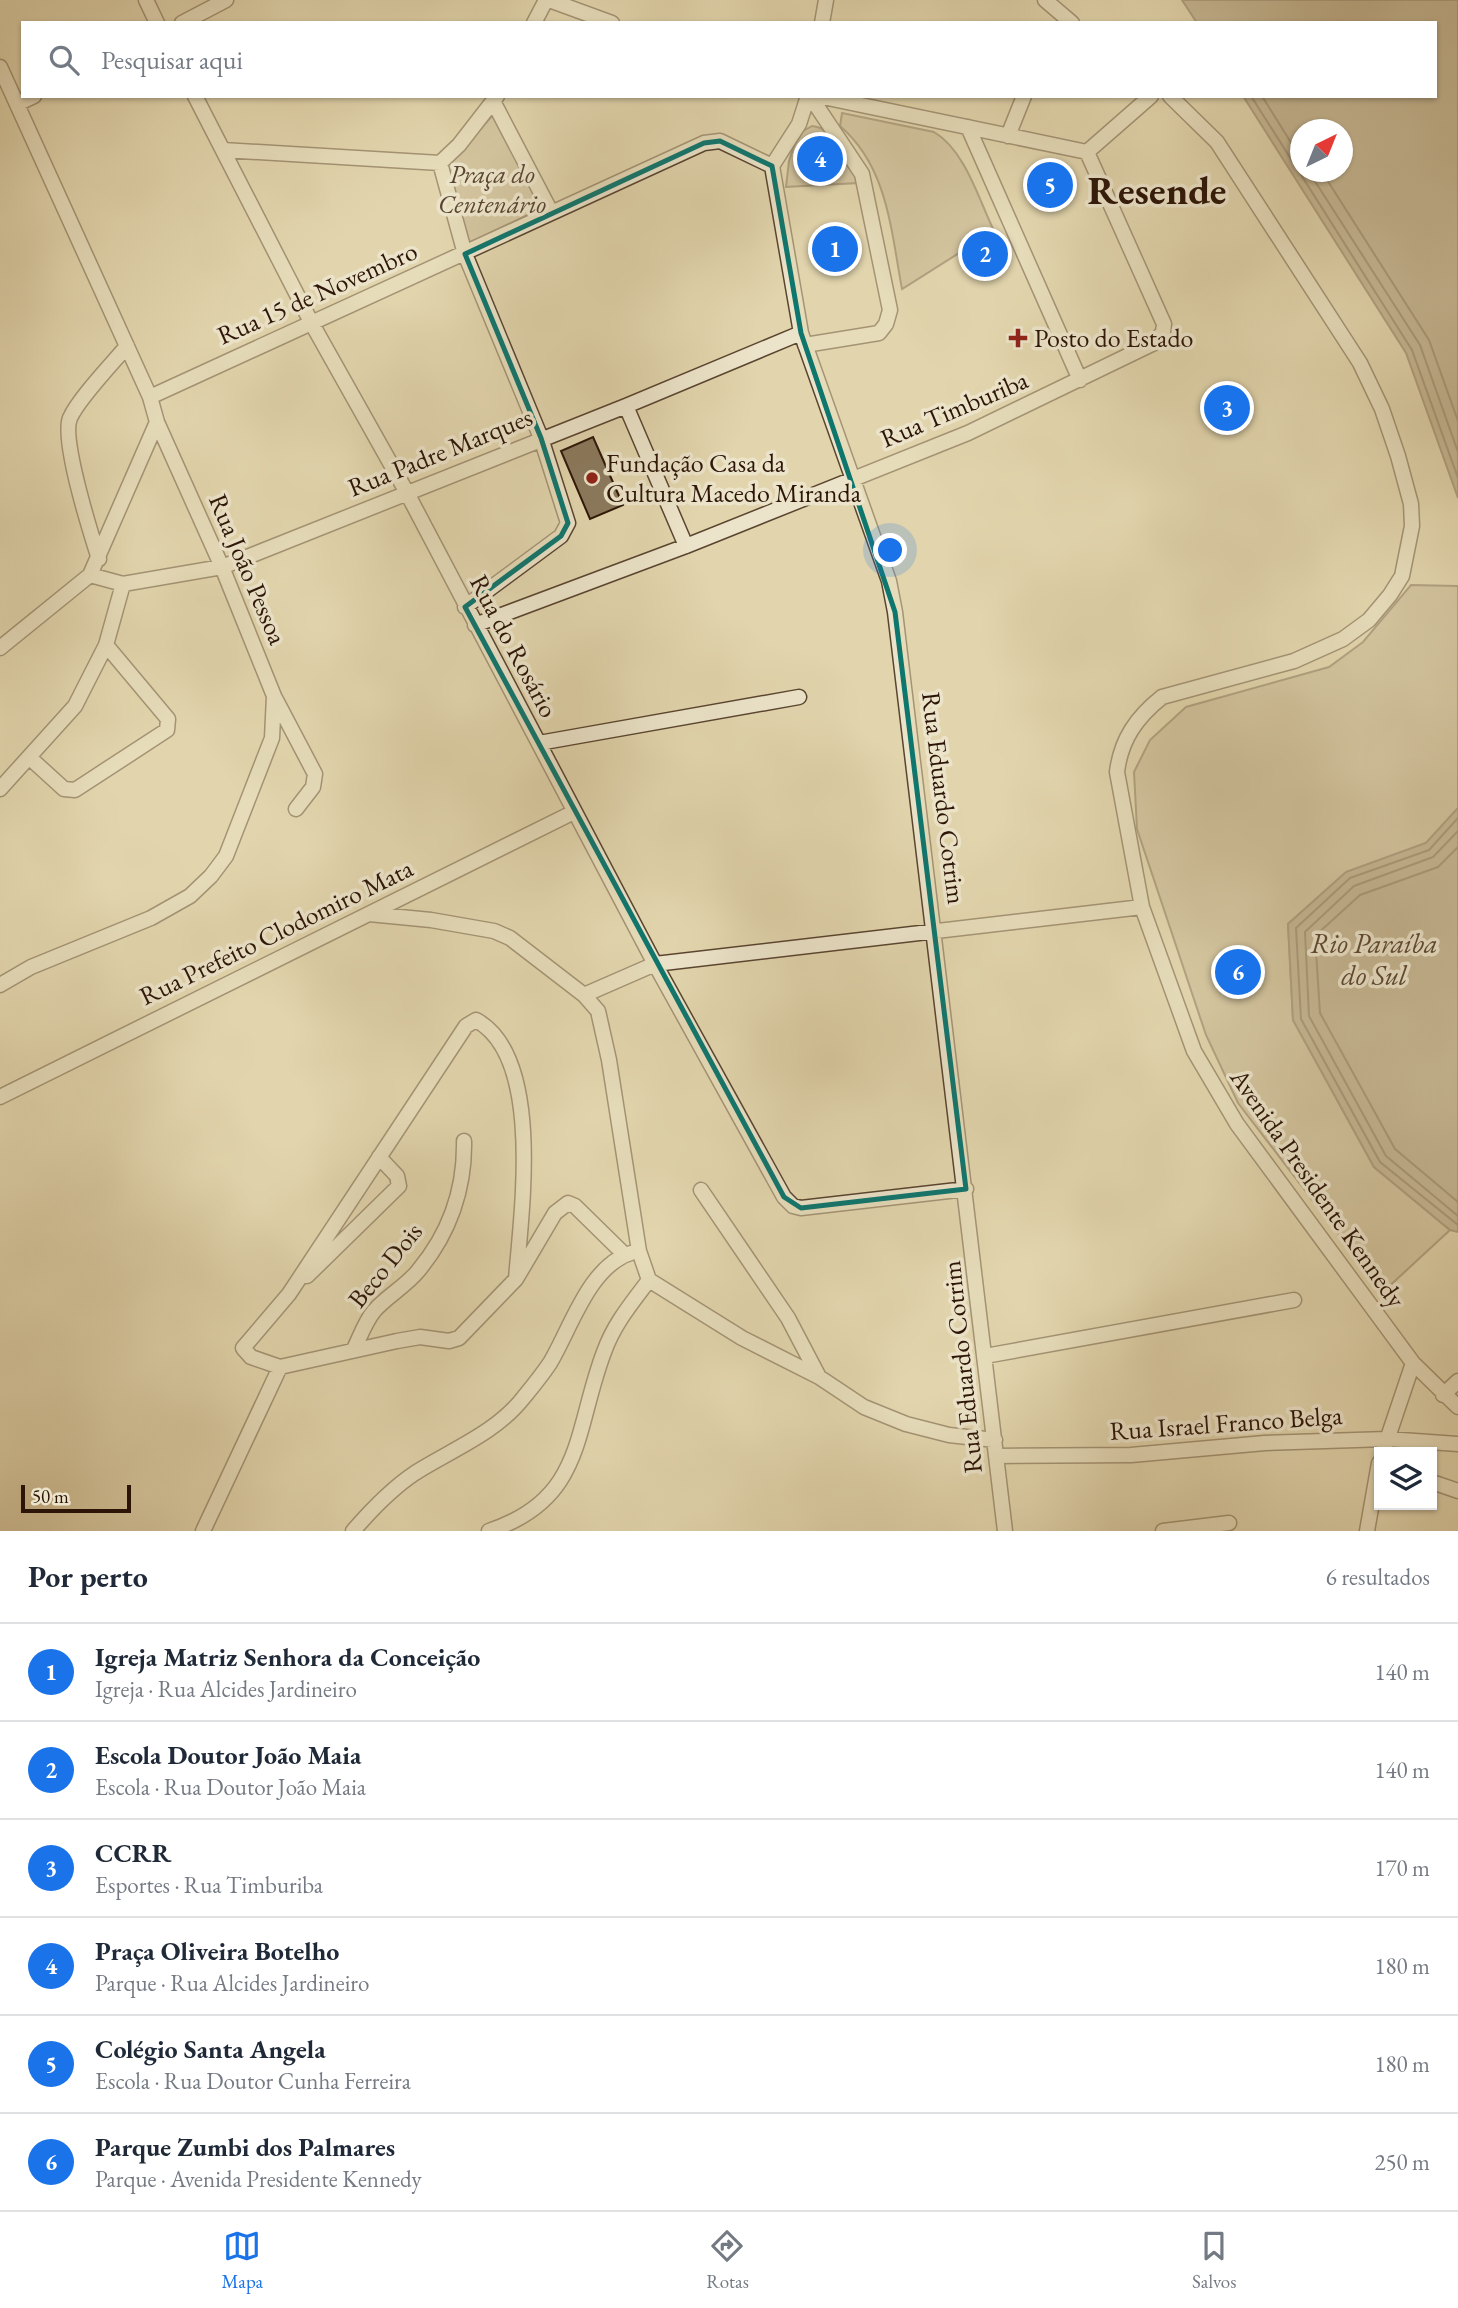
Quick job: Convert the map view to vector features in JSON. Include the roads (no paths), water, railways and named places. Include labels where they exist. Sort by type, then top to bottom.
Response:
[{"type":"street","points":[[146,0],[156,21]]},
{"type":"street","points":[[186,21],[226,0]]},
{"type":"street","points":[[535,21],[548,0],[606,21]]},
{"type":"street","points":[[822,21],[826,0]]},
{"type":"street","points":[[1045,0],[1057,12]]},
{"type":"street","name":"Rua João Pessoa","points":[[0,66],[150,397],[157,422],[222,567],[274,696],[272,738],[226,856],[211,876],[190,896],[151,918],[31,967],[0,985]]},
{"type":"street","points":[[17,104],[30,98]]},
{"type":"street","name":"Rua do Rosário","points":[[196,98],[311,322],[406,491],[655,964],[784,1197],[793,1206],[801,1208],[967,1189]]},
{"type":"street","points":[[772,166],[799,124],[808,98]]},
{"type":"street","name":"Rua Padre Marques","points":[[90,575],[123,584],[222,567],[541,438],[803,339],[874,334],[886,324],[889,303],[862,174],[810,98]]},
{"type":"street","points":[[828,98],[1087,152],[1149,98]]},
{"type":"street","points":[[1008,136],[1023,98]]},
{"type":"street","name":"Avenida Presidente Kennedy","points":[[1172,98],[1217,142],[1360,363],[1382,409],[1398,456],[1411,504],[1412,526],[1402,576],[1368,620],[1343,639],[1294,661],[1162,697],[1145,711],[1127,734],[1119,753],[1116,772],[1142,907],[1194,1051],[1237,1124],[1413,1363],[1458,1408]]},
{"type":"street","points":[[440,163],[496,99],[551,212]]},
{"type":"street","points":[[968,127],[1080,380]]},
{"type":"street","name":"Rua 15 de Novembro","points":[[150,397],[465,254],[551,212],[713,141],[772,166]]},
{"type":"street","points":[[223,150],[440,163]]},
{"type":"street","name":"Rua Timburiba","points":[[475,625],[686,546],[968,433],[1154,343],[1163,332],[1164,324],[1087,152]]},
{"type":"street","points":[[440,163],[465,254],[541,438],[566,513],[566,530],[465,607]]},
{"type":"street","name":"Rua Eduardo Cotrim","points":[[772,166],[803,339],[889,580],[895,612],[967,1189],[1005,1531]]},
{"type":"street","points":[[99,559],[79,492],[68,425],[74,411],[127,346]]},
{"type":"street","points":[[626,406],[686,546]]},
{"type":"street","points":[[0,648],[90,575],[157,422]]},
{"type":"street","points":[[0,789],[75,706],[107,645],[123,584]]},
{"type":"street","points":[[30,758],[64,789],[75,790],[167,730],[168,719],[107,645]]},
{"type":"street","points":[[274,696],[315,774],[313,787],[296,809]]},
{"type":"street","points":[[538,743],[799,697]]},
{"type":"street","name":"Rua Prefeito Clodomiro Mata","points":[[0,1097],[574,812]]},
{"type":"street","points":[[584,995],[655,964],[1142,907]]},
{"type":"street","points":[[369,914],[494,931],[524,946],[584,995],[601,1019],[632,1253]]},
{"type":"street","points":[[289,1294],[471,1021],[480,1022],[504,1051],[517,1083],[525,1154],[516,1279]]},
{"type":"street","name":"Beco Dois","points":[[354,1349],[371,1316],[417,1273],[433,1251],[453,1212],[464,1172],[464,1141]]},
{"type":"street","points":[[379,1157],[400,1180],[395,1191],[289,1294],[243,1348],[251,1357],[280,1367],[420,1337],[449,1341],[459,1338],[516,1279],[555,1213],[568,1203],[632,1253],[649,1280],[742,1338],[819,1377],[864,1408],[949,1436],[995,1440]]},
{"type":"street","points":[[701,1190],[788,1318],[819,1377]]},
{"type":"street","points":[[353,1531],[391,1490],[457,1447],[495,1428],[509,1416],[548,1365],[595,1282],[632,1253]]},
{"type":"street","points":[[489,1531],[531,1512],[554,1491],[566,1474],[579,1446],[602,1355],[614,1327],[649,1280]]},
{"type":"street","points":[[985,1356],[1294,1300]]},
{"type":"street","points":[[1385,1446],[1413,1363]]},
{"type":"street","points":[[203,1531],[280,1367]]},
{"type":"street","points":[[1443,1395],[1458,1381]]},
{"type":"street","name":"Rua Israel Franco Belga","points":[[997,1456],[1131,1455],[1265,1443],[1385,1446],[1458,1444]]},
{"type":"street","points":[[1437,1484],[1458,1491]]},
{"type":"street","points":[[1367,1531],[1374,1493]]},
{"type":"street","points":[[1163,1531],[1230,1523]]},
{"type":"water","points":[[1182,0],[1458,0],[1458,498],[1406,353],[1298,182],[1353,182],[1353,119],[1290,119],[1290,170],[1244,98],[1437,98],[1437,21],[1196,21]]},
{"type":"water","name":"Rio Paraíba do Sul","points":[[1458,808],[1458,1232],[1450,1230],[1374,1167],[1293,1020],[1288,924],[1346,872],[1426,843]]},
{"type":"place","name":"Praça Oliveira Botelho","points":[[820,159]]},
{"type":"place","name":"Colégio Santa Angela","points":[[1050,185]]},
{"type":"place","name":"Igreja Matriz Senhora da Conceição","points":[[835,249]]},
{"type":"place","name":"Escola Doutor João Maia","points":[[985,254]]},
{"type":"place","name":"Posto do Estado","points":[[1018,338]]},
{"type":"place","name":"CCRR","points":[[1227,408]]},
{"type":"place","name":"Fundação Casa da Cultura Macedo Miranda","points":[[592,478]]},
{"type":"place","name":"Parque Zumbi dos Palmares","points":[[1238,972]]},
{"type":"district","name":"Resende","points":[[1157,190]]},
{"type":"park label","name":"Praça do Centenário","points":[[492,189]]}]
